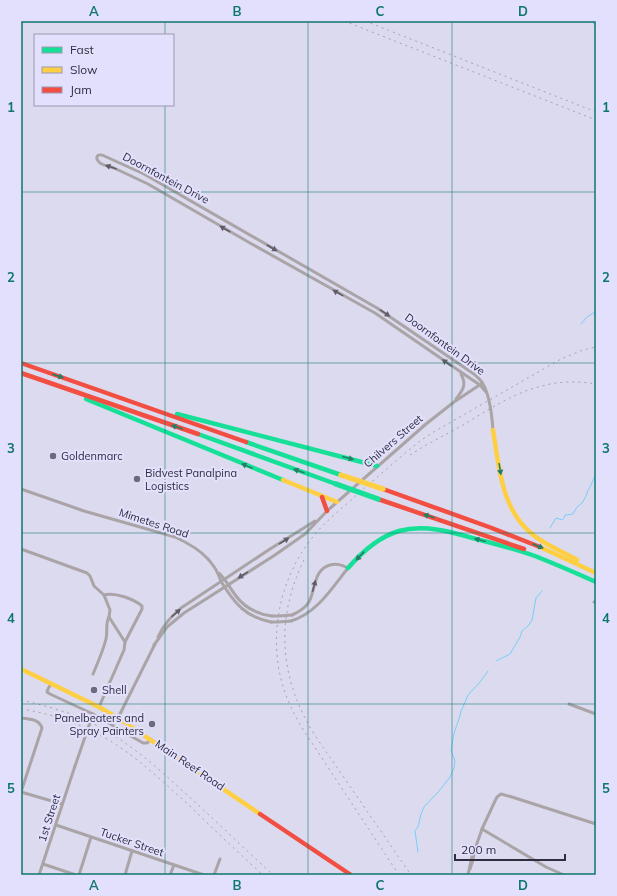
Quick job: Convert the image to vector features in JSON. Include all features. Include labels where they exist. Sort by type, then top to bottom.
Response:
[{"type":"main road","points":[[21,364],[491,527],[525,540],[596,572]]},
{"type":"main road","points":[[21,373],[241,449],[378,499],[491,537],[542,556],[596,582]]},
{"type":"main road","points":[[47,382],[337,502]]},
{"type":"main road","points":[[148,407],[377,466]]},
{"type":"main road","points":[[493,430],[503,489],[519,520],[530,533],[596,572]]},
{"type":"main road","points":[[322,497],[327,511]]},
{"type":"main road","points":[[348,568],[376,541],[399,531],[421,528],[460,535],[527,553],[596,582]]},
{"type":"main road","name":"Main Reef Road","points":[[21,669],[99,707],[118,718],[351,875]]},
{"type":"street","name":"Doornfontein Drive","points":[[102,155],[144,174],[377,308],[474,374],[481,384],[375,313],[250,244],[148,184],[114,168],[104,165],[98,161],[96,158],[97,156],[102,155]]},
{"type":"street","points":[[454,402],[462,392],[464,384],[462,375],[458,370]]},
{"type":"street","points":[[481,384],[486,392],[493,430]]},
{"type":"street","name":"Chilvers Street","points":[[154,645],[164,630],[184,613],[305,534],[327,511],[426,424],[454,402],[481,384]]},
{"type":"street","name":"Mimetes Road","points":[[21,489],[84,511],[175,537],[186,542],[208,559],[218,572],[221,582],[234,601],[243,610],[256,618],[271,622],[291,621],[304,616],[324,598],[348,568]]},
{"type":"street","name":"Chilvers Street","points":[[118,718],[162,628],[172,616],[181,608],[270,549],[319,519]]},
{"type":"street","points":[[21,549],[87,573],[90,576],[94,586],[104,595],[110,610],[109,617],[106,622],[106,640],[93,674]]},
{"type":"street","points":[[218,572],[229,584],[236,596],[245,605],[255,612],[279,616],[292,614],[301,610],[309,602],[318,576],[327,566],[336,564],[348,568]]},
{"type":"street","points":[[99,707],[124,650],[125,642],[142,609],[142,606],[139,604],[119,596],[112,594],[104,595]]},
{"type":"street","points":[[109,617],[125,642]]},
{"type":"street","points":[[52,684],[47,690],[50,694],[93,714],[143,743],[147,743],[151,739]]},
{"type":"street","points":[[569,704],[596,714]]},
{"type":"street","name":"1st Street","points":[[39,875],[93,714]]},
{"type":"street","points":[[21,718],[38,722],[41,724],[42,729],[21,792],[62,804]]},
{"type":"street","points":[[468,873],[482,829],[492,806],[499,795],[528,802],[596,824]]},
{"type":"street","name":"Tucker Street","points":[[56,825],[204,875]]},
{"type":"street","points":[[482,829],[546,867],[564,875]]},
{"type":"street","points":[[79,875],[92,837]]},
{"type":"street","points":[[124,875],[132,851]]},
{"type":"street","points":[[214,875],[220,859]]},
{"type":"street","points":[[43,864],[76,875]]},
{"type":"street","points":[[170,875],[174,865]]},
{"type":"waterway","points":[[592,21],[596,27]]},
{"type":"waterway","points":[[596,282],[596,301]]},
{"type":"waterway","points":[[596,303],[596,315]]},
{"type":"waterway","points":[[581,324],[587,317],[595,312]]},
{"type":"waterway","points":[[550,528],[556,518],[562,520],[565,515],[573,514],[585,498],[596,474]]},
{"type":"waterway","points":[[496,661],[510,654],[522,631],[532,620],[536,598],[542,591]]},
{"type":"waterway","points":[[418,852],[415,831],[418,827],[421,814],[424,807],[450,777],[455,761],[451,750],[454,733],[461,711],[468,695],[488,671]]},
{"type":"railway","points":[[344,21],[596,120]]},
{"type":"railway","points":[[365,21],[596,112]]},
{"type":"railway","points":[[399,875],[306,734],[288,701],[281,679],[276,642],[280,605],[285,587],[301,553],[317,532],[360,492],[420,441],[561,359],[583,350],[596,347]]},
{"type":"railway","points":[[410,455],[501,402],[531,389],[562,382],[596,384]]},
{"type":"railway","points":[[304,560],[294,583],[288,606],[285,628],[285,650],[288,672],[295,694],[304,716],[316,737],[411,875]]},
{"type":"railway","points":[[21,700],[69,713],[96,725],[136,751],[172,781],[273,875]]},
{"type":"railway","points":[[21,709],[51,715],[80,725],[120,747],[162,781],[263,875]]},
{"type":"traffic: fast","points":[[86,399],[283,480]]},
{"type":"traffic: fast","points":[[177,414],[377,466]]},
{"type":"traffic: fast","points":[[198,434],[336,484]]},
{"type":"traffic: fast","points":[[246,442],[341,475]]},
{"type":"traffic: fast","points":[[336,484],[378,499]]},
{"type":"traffic: fast","points":[[348,568],[359,556],[377,541],[399,531],[418,528],[457,534],[520,551],[543,559],[596,582]]},
{"type":"traffic: slow","points":[[493,430],[503,486],[514,512],[522,524],[537,538],[577,560]]},
{"type":"traffic: slow","points":[[341,475],[383,489]]},
{"type":"traffic: slow","points":[[283,480],[337,502]]},
{"type":"traffic: slow","points":[[540,547],[596,573]]},
{"type":"traffic: slow","points":[[21,669],[99,707],[124,722],[260,814]]},
{"type":"traffic: jam","points":[[21,363],[246,442]]},
{"type":"traffic: jam","points":[[21,373],[198,434]]},
{"type":"traffic: jam","points":[[383,489],[540,547]]},
{"type":"traffic: jam","points":[[322,497],[327,511]]},
{"type":"traffic: jam","points":[[378,499],[524,549]]},
{"type":"traffic: jam","points":[[260,814],[351,875]]},
{"type":"place","name":"Goldenmarc","points":[[53,456]]},
{"type":"place","name":"Bidvest Panalpina Logistics","points":[[137,479]]},
{"type":"place","name":"Shell","points":[[94,690]]},
{"type":"place","name":"Panelbeaters and Spray Painters","points":[[152,724]]}]
